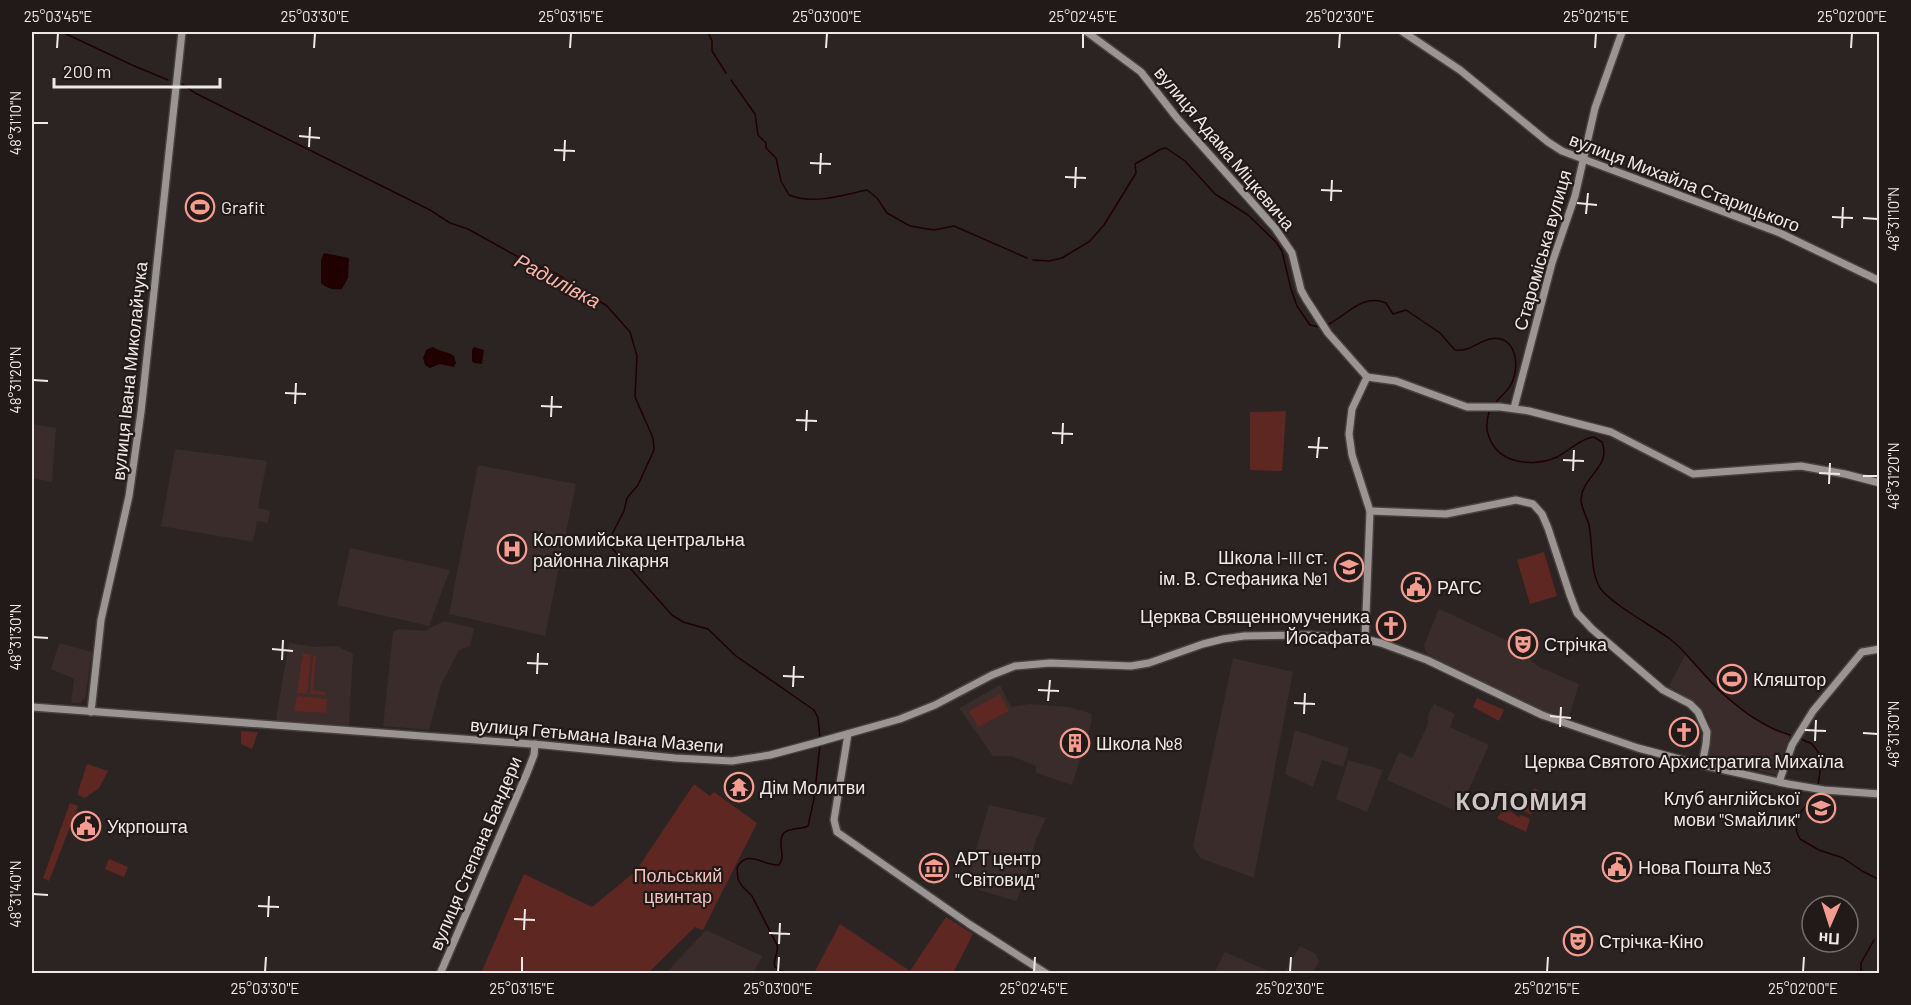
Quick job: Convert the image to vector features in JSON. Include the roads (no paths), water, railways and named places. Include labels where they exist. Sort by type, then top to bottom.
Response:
[{"type":"street","name":"вулиця Івана Миколайчука","points":[[91,712],[101,620],[129,496],[137,447],[182,32]]},
{"type":"street","name":"вулиця Адама Міцкевича","points":[[1087,32],[1104,42],[1141,72],[1184,127],[1275,228],[1293,253],[1301,290],[1306,299],[1328,333],[1367,377]]},
{"type":"street","name":"вулиця Михайла Старицького","points":[[1403,32],[1460,70],[1552,145],[1566,153],[1780,233],[1880,280]]},
{"type":"street","name":"Староміська вулиця","points":[[1514,408],[1552,263],[1575,196],[1596,108],[1622,32]]},
{"type":"street","points":[[1365,639],[1370,511],[1352,455],[1348,434],[1352,409],[1367,377],[1396,381],[1467,407],[1514,408],[1611,432],[1693,474],[1801,466],[1880,483]]},
{"type":"street","points":[[1370,511],[1446,514],[1516,500],[1533,504],[1542,514],[1552,536],[1577,613],[1592,629],[1663,690],[1690,704],[1698,712],[1705,725],[1706,744],[1702,765]]},
{"type":"street","name":"вулиця Гетьмана Івана Мазепи","points":[[32,707],[732,761],[825,741],[900,719],[931,707],[992,675],[1015,666],[1050,663],[1131,666],[1161,659],[1207,643],[1244,636],[1308,635],[1381,642],[1536,712],[1638,747],[1702,765],[1808,788],[1880,794]]},
{"type":"street","points":[[1779,782],[1792,745],[1814,711],[1862,652],[1880,649]]},
{"type":"street","points":[[848,734],[834,820],[837,832],[961,919],[1047,974]]},
{"type":"street","name":"вулиця Степана Бандери","points":[[440,974],[527,774],[534,756],[535,744]]},
{"type":"waterway","name":"Радилівка","points":[[62,32],[168,80]]},
{"type":"waterway","points":[[708,32],[712,41],[712,51],[726,73]]},
{"type":"waterway","points":[[731,80],[755,114],[758,135],[776,158],[781,181],[789,195],[818,199],[867,190],[877,198],[887,213],[910,226],[934,230],[954,226],[1027,258]]},
{"type":"waterway","name":"Радилівка","points":[[182,84],[195,93],[430,210],[450,223],[468,229],[529,263],[557,274],[607,306],[630,332],[637,356],[635,397],[653,438],[654,450],[638,485],[627,498],[624,511],[610,538],[612,548],[672,615],[683,622],[708,629],[736,656],[814,710],[818,718],[820,738]]},
{"type":"waterway","points":[[1033,260],[1049,261],[1062,258],[1090,241],[1104,225],[1136,173],[1135,164],[1166,148],[1185,161],[1215,194],[1248,215],[1276,242],[1282,251],[1297,306],[1310,325],[1319,327]]},
{"type":"waterway","points":[[1327,325],[1362,303],[1377,301],[1386,303],[1393,314],[1406,310],[1440,333],[1455,350],[1465,350],[1490,339],[1506,341],[1514,354],[1515,371],[1510,386],[1495,404]]},
{"type":"waterway","points":[[1490,410],[1487,419],[1489,437],[1499,452],[1514,460],[1540,462],[1557,457],[1589,438],[1594,437],[1602,442],[1603,458],[1586,484],[1581,499],[1589,525],[1593,566],[1600,588],[1622,608],[1675,643],[1711,682],[1742,710],[1765,725],[1790,735]]},
{"type":"waterway","points":[[1801,739],[1812,744],[1822,757],[1818,786]]},
{"type":"waterway","name":"Радилівка","points":[[786,974],[775,967],[777,945],[752,896],[738,879],[737,868],[746,859],[779,865],[782,858],[781,840],[784,833],[808,826],[814,799],[820,745]]},
{"type":"waterway","points":[[1816,790],[1796,824],[1800,839],[1819,850],[1843,858],[1880,880]]},
{"type":"waterway","points":[[1861,974],[1861,963],[1874,940]]},
{"type":"place","name":"Grafit","points":[[200,207]]},
{"type":"place","name":"Коломийська центральна районна лікарня","points":[[512,549]]},
{"type":"place","name":"Школа I-III ст. ім. В. Стефаника №1","points":[[1349,567]]},
{"type":"place","name":"РАГС","points":[[1416,587]]},
{"type":"place","name":"Церква Священномученика Йосафата","points":[[1391,626]]},
{"type":"place","name":"Стрічка","points":[[1523,644]]},
{"type":"place","name":"Кляштор","points":[[1732,679]]},
{"type":"place","name":"Церква Святого Архистратига Михаїла","points":[[1684,732]]},
{"type":"place","name":"Школа №8","points":[[1075,743]]},
{"type":"place","name":"Дім Молитви","points":[[739,787]]},
{"type":"place","name":"Клуб англійської мови \"Sмайлик\"","points":[[1821,808]]},
{"type":"place","name":"Укрпошта","points":[[86,826]]},
{"type":"place","name":"Нова Пошта №3","points":[[1617,867]]},
{"type":"place","name":"АРТ центр \"Світовид\"","points":[[934,868]]},
{"type":"place","name":"Стрічка-Кіно","points":[[1578,941]]},
{"type":"district","name":"КОЛОМИЯ","points":[[1522,800]]},
{"type":"park label","name":"Польський цвинтар","points":[[678,885]]}]
